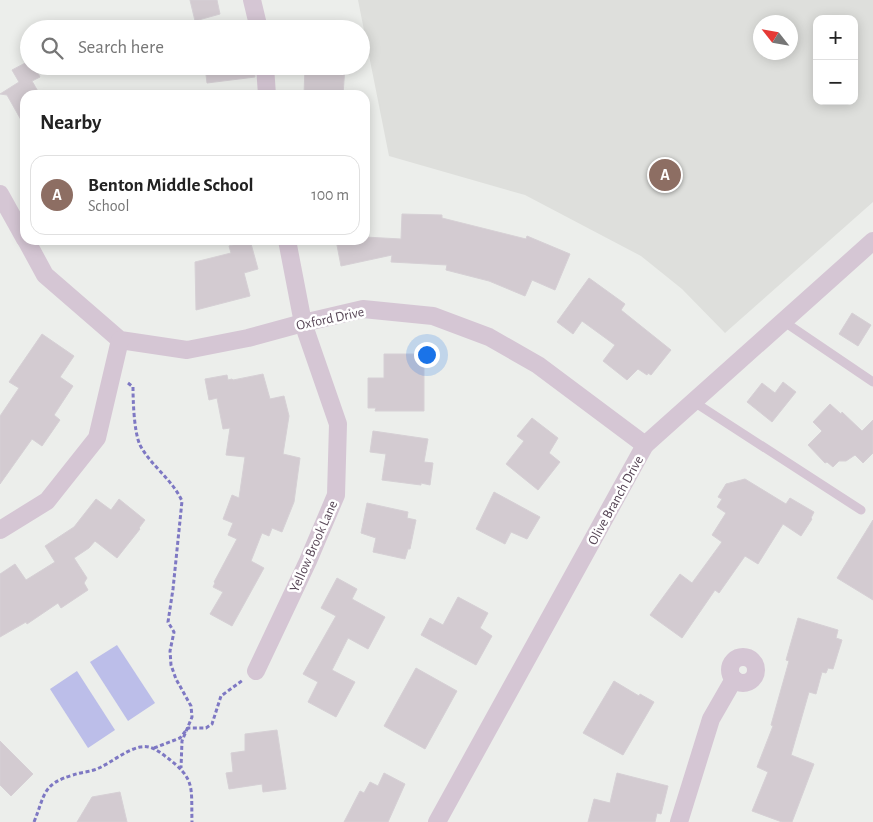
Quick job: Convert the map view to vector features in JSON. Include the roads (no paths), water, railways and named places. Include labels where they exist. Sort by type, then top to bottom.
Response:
[{"type":"street","points":[[252,0],[257,20]]},
{"type":"street","points":[[266,75],[267,90]]},
{"type":"street","points":[[0,194],[20,230]]},
{"type":"street","name":"Olive Branch Drive","points":[[437,822],[645,446],[873,240]]},
{"type":"street","points":[[0,530],[47,501],[97,438],[120,340],[45,275],[28,245]]},
{"type":"street","name":"Yellow Brook Lane","points":[[256,671],[308,561],[336,495],[338,424],[303,323],[288,245]]},
{"type":"street","name":"Oxford Drive","points":[[120,340],[187,350],[248,338],[363,309],[433,316],[489,336],[538,366],[645,446]]},
{"type":"street","points":[[679,822],[711,719],[734,679]]},
{"type":"lane","points":[[783,321],[873,382]]},
{"type":"lane","points":[[694,402],[861,510]]},
{"type":"place","name":"Benton Middle School","points":[[665,175]]}]
